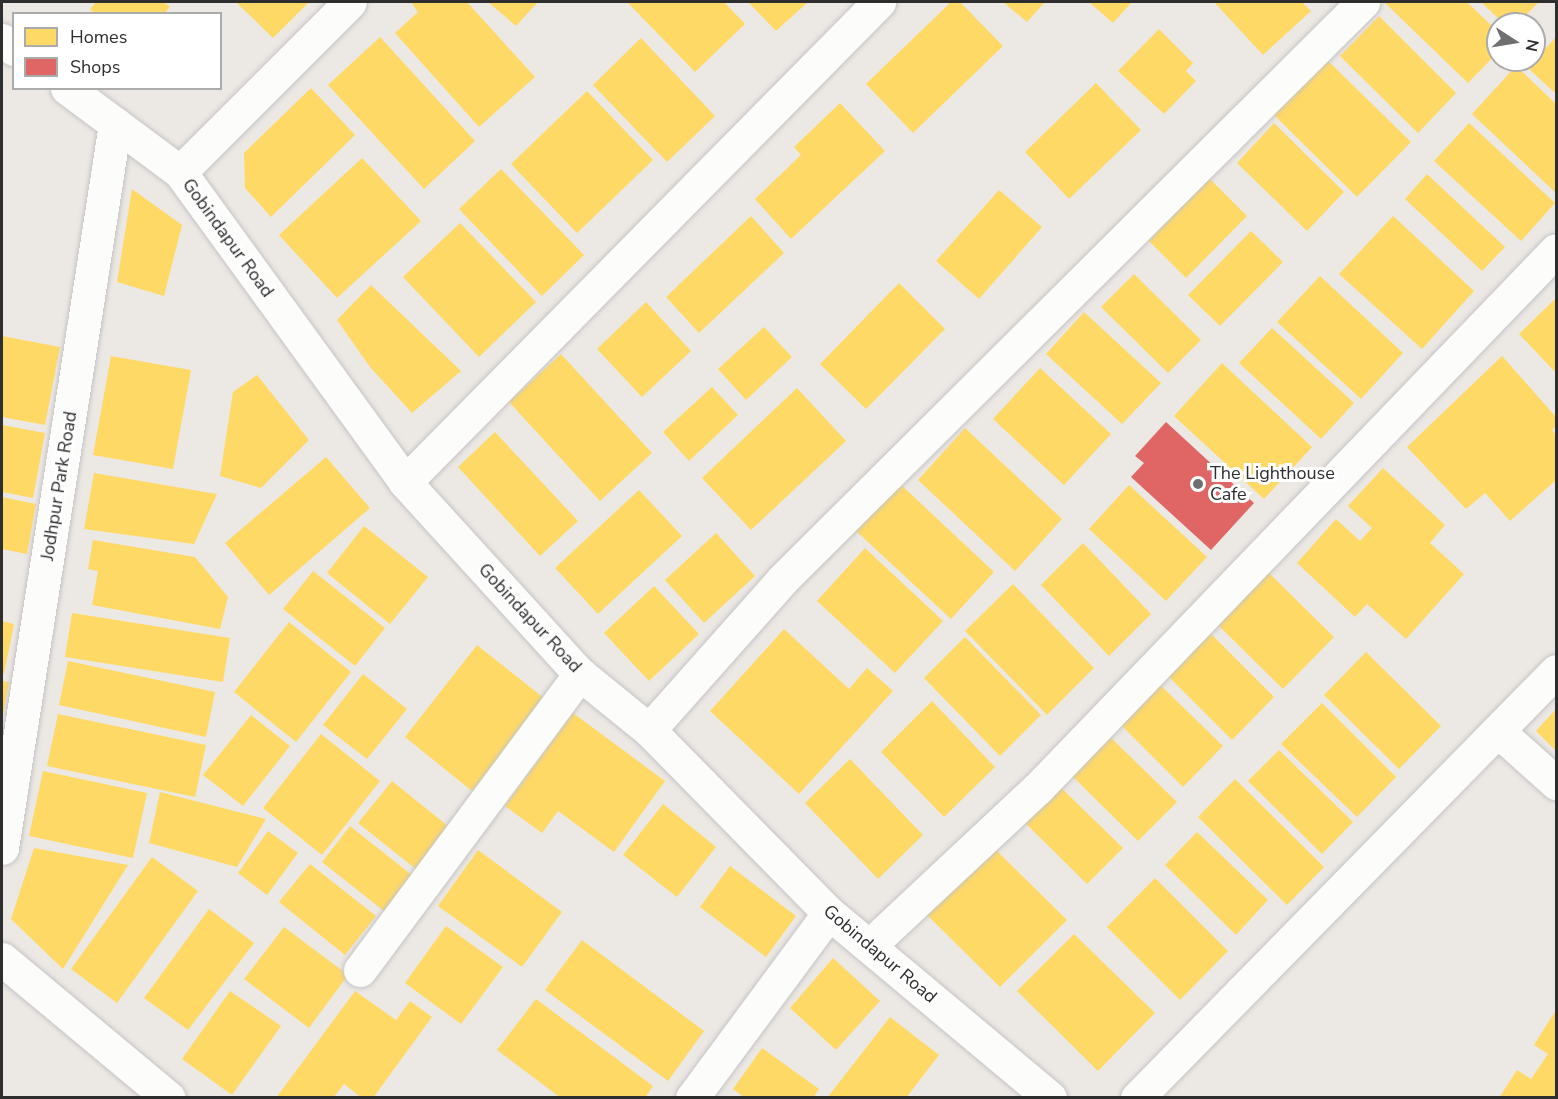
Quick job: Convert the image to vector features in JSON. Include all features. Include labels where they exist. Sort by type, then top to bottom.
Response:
[{"type":"street","points":[[180,172],[350,2]]},
{"type":"street","points":[[405,482],[879,2]]},
{"type":"street","points":[[649,730],[783,580],[1363,2]]},
{"type":"street","name":"Gobindapur Road","points":[[70,90],[180,172],[405,482],[580,674],[649,730],[829,913],[1050,1098]]},
{"type":"street","name":"Jodhpur Park Road","points":[[2,848],[115,124]]},
{"type":"street","points":[[869,946],[1037,789],[1557,250]]},
{"type":"street","points":[[1137,1098],[1557,671]]},
{"type":"street","points":[[360,970],[580,674]]},
{"type":"street","points":[[1498,731],[1557,783]]},
{"type":"street","points":[[696,1096],[829,913]]},
{"type":"street","points":[[2,959],[169,1098]]},
{"type":"building: Homes","points":[[96,2],[164,2],[170,7],[166,12],[93,12],[90,9]]},
{"type":"building: Homes","points":[[236,2],[309,2],[273,38]]},
{"type":"building: Homes","points":[[411,2],[467,2],[535,77],[479,127],[395,33],[418,12]]},
{"type":"building: Homes","points":[[488,2],[538,2],[516,26]]},
{"type":"building: Homes","points":[[627,2],[724,2],[745,24],[695,72]]},
{"type":"building: Homes","points":[[748,2],[808,2],[776,31]]},
{"type":"building: Homes","points":[[951,2],[960,2],[1003,46],[913,133],[866,84]]},
{"type":"building: Homes","points":[[1003,2],[1045,2],[1027,22]]},
{"type":"building: Homes","points":[[1089,2],[1132,2],[1113,23]]},
{"type":"building: Homes","points":[[1214,2],[1302,2],[1311,11],[1263,55]]},
{"type":"building: Homes","points":[[1384,2],[1467,2],[1486,20],[1486,64],[1468,83]]},
{"type":"building: Homes","points":[[1481,2],[1539,2],[1529,12],[1491,12]]},
{"type":"building: Homes","points":[[1379,16],[1456,93],[1418,133],[1340,56]]},
{"type":"building: Homes","points":[[1159,29],[1193,63],[1186,71],[1196,81],[1164,114],[1118,71]]},
{"type":"building: Homes","points":[[380,37],[475,141],[424,189],[328,85]]},
{"type":"building: Homes","points":[[1556,37],[1556,94],[1532,72],[1546,72],[1546,48]]},
{"type":"building: Homes","points":[[641,38],[715,116],[667,162],[593,85]]},
{"type":"building: Homes","points":[[1326,59],[1411,142],[1357,197],[1272,113]]},
{"type":"building: Homes","points":[[1510,72],[1522,72],[1556,104],[1556,193],[1472,114]]},
{"type":"building: Homes","points":[[1096,83],[1141,130],[1069,199],[1025,152]]},
{"type":"building: Homes","points":[[311,88],[355,135],[271,217],[245,188],[244,153]]},
{"type":"building: Homes","points":[[587,91],[653,160],[577,233],[511,164]]},
{"type":"building: Homes","points":[[840,103],[885,151],[791,239],[755,199],[801,155],[794,147]]},
{"type":"building: Homes","points":[[1274,123],[1344,192],[1307,231],[1237,163]]},
{"type":"building: Homes","points":[[1469,123],[1555,203],[1521,241],[1434,161]]},
{"type":"building: Homes","points":[[362,158],[421,221],[337,298],[279,235]]},
{"type":"building: Homes","points":[[501,169],[584,255],[542,296],[459,209]]},
{"type":"building: Homes","points":[[1427,174],[1505,247],[1482,271],[1405,199]]},
{"type":"building: Homes","points":[[1209,178],[1247,216],[1186,278],[1149,241]]},
{"type":"building: Homes","points":[[132,189],[182,225],[164,296],[117,282]]},
{"type":"building: Homes","points":[[999,190],[1042,227],[979,299],[936,261]]},
{"type":"building: Homes","points":[[751,216],[784,253],[699,333],[666,297]]},
{"type":"building: Homes","points":[[1393,216],[1474,291],[1422,349],[1339,274]]},
{"type":"building: Homes","points":[[460,223],[536,302],[479,357],[403,277]]},
{"type":"building: Homes","points":[[1251,231],[1283,262],[1220,326],[1188,295]]},
{"type":"building: Homes","points":[[1134,274],[1201,340],[1168,373],[1101,307]]},
{"type":"building: Homes","points":[[1320,276],[1403,353],[1361,399],[1277,322]]},
{"type":"building: Homes","points":[[899,283],[945,329],[866,409],[820,364]]},
{"type":"building: Homes","points":[[371,285],[461,371],[412,413],[370,367],[337,320]]},
{"type":"building: Homes","points":[[1556,298],[1556,373],[1519,334]]},
{"type":"building: Homes","points":[[646,302],[691,351],[642,397],[597,349]]},
{"type":"building: Homes","points":[[1084,312],[1161,383],[1122,424],[1046,354]]},
{"type":"building: Homes","points":[[764,327],[792,357],[746,400],[718,369]]},
{"type":"building: Homes","points":[[1272,328],[1354,403],[1321,439],[1239,363]]},
{"type":"building: Homes","points":[[2,336],[60,347],[45,425],[2,417]]},
{"type":"building: Homes","points":[[561,354],[652,453],[600,501],[509,402]]},
{"type":"building: Homes","points":[[111,356],[191,370],[173,469],[93,455]]},
{"type":"building: Homes","points":[[1502,356],[1556,417],[1556,426],[1552,430],[1556,435],[1556,480],[1510,521],[1485,493],[1466,509],[1407,447]]},
{"type":"building: Homes","points":[[1222,363],[1312,447],[1264,499],[1174,416]]},
{"type":"building: Homes","points":[[1040,368],[1111,434],[1064,485],[993,419]]},
{"type":"building: Homes","points":[[257,375],[309,440],[261,488],[220,476],[233,392]]},
{"type":"building: Homes","points":[[712,387],[738,415],[689,461],[663,432]]},
{"type":"building: Homes","points":[[797,388],[846,441],[751,530],[702,478]]},
{"type":"building: Homes","points":[[2,425],[45,433],[33,498],[2,492]]},
{"type":"building: Homes","points":[[965,428],[1062,519],[1015,571],[918,480]]},
{"type":"building: Homes","points":[[495,432],[578,521],[540,556],[458,467]]},
{"type":"building: Homes","points":[[326,457],[370,508],[269,595],[225,543]]},
{"type":"building: Homes","points":[[1383,468],[1445,525],[1430,543],[1464,574],[1406,639],[1367,604],[1355,617],[1297,563],[1336,519],[1360,541],[1372,528],[1348,506]]},
{"type":"building: Homes","points":[[94,473],[217,494],[194,544],[84,529]]},
{"type":"building: Homes","points":[[899,483],[994,572],[951,619],[855,530]]},
{"type":"building: Homes","points":[[1129,485],[1207,557],[1166,601],[1089,529]]},
{"type":"building: Homes","points":[[639,490],[682,536],[598,614],[555,568]]},
{"type":"building: Homes","points":[[2,497],[36,504],[27,554],[2,549]]},
{"type":"building: Homes","points":[[364,526],[428,577],[390,624],[327,573]]},
{"type":"building: Homes","points":[[716,533],[755,576],[704,623],[665,580]]},
{"type":"building: Homes","points":[[93,540],[195,557],[228,597],[220,629],[92,605],[98,571],[88,569]]},
{"type":"building: Homes","points":[[1083,543],[1151,614],[1109,656],[1041,585]]},
{"type":"building: Homes","points":[[865,548],[943,621],[895,673],[817,601]]},
{"type":"building: Homes","points":[[1264,568],[1334,637],[1283,689],[1213,620]]},
{"type":"building: Homes","points":[[313,571],[385,628],[355,666],[283,609]]},
{"type":"building: Homes","points":[[1013,584],[1094,668],[1047,715],[965,631]]},
{"type":"building: Homes","points":[[654,586],[699,634],[649,681],[604,633]]},
{"type":"building: Homes","points":[[72,613],[230,638],[223,682],[65,657]]},
{"type":"building: Homes","points":[[2,621],[14,624],[4,674],[2,673]]},
{"type":"building: Homes","points":[[289,622],[351,672],[296,742],[234,692]]},
{"type":"building: Homes","points":[[784,629],[849,689],[867,668],[893,691],[799,794],[710,711]]},
{"type":"building: Homes","points":[[1207,630],[1274,697],[1232,740],[1165,673]]},
{"type":"building: Homes","points":[[965,637],[1041,715],[1000,756],[924,678]]},
{"type":"building: Homes","points":[[477,645],[545,699],[472,791],[405,737]]},
{"type":"building: Homes","points":[[1366,652],[1441,726],[1399,769],[1324,695]]},
{"type":"building: Homes","points":[[68,661],[215,692],[206,737],[59,705]]},
{"type":"building: Homes","points":[[363,674],[407,709],[367,759],[323,725]]},
{"type":"building: Homes","points":[[1152,677],[1223,746],[1183,787],[1113,717]]},
{"type":"building: Homes","points":[[2,681],[9,682],[3,716],[2,716]]},
{"type":"building: Homes","points":[[932,701],[995,767],[944,817],[881,752]]},
{"type":"building: Homes","points":[[1322,703],[1396,777],[1357,817],[1281,744]]},
{"type":"building: Homes","points":[[1556,709],[1556,751],[1536,731]]},
{"type":"building: Homes","points":[[573,713],[665,781],[614,852],[558,811],[542,833],[505,806]]},
{"type":"building: Homes","points":[[58,714],[206,745],[195,797],[47,766]]},
{"type":"building: Homes","points":[[251,715],[290,746],[243,806],[203,775]]},
{"type":"building: Homes","points":[[1105,732],[1177,802],[1138,841],[1067,771]]},
{"type":"building: Homes","points":[[321,734],[380,781],[322,855],[263,808]]},
{"type":"building: Homes","points":[[1279,750],[1353,822],[1322,854],[1248,781]]},
{"type":"building: Homes","points":[[850,759],[923,835],[878,879],[805,803]]},
{"type":"building: Homes","points":[[43,771],[147,793],[133,858],[29,836]]},
{"type":"building: Homes","points":[[1051,778],[1123,848],[1087,884],[1016,814]]},
{"type":"building: Homes","points":[[1235,779],[1324,867],[1287,905],[1198,817]]},
{"type":"building: Homes","points":[[392,781],[454,831],[421,873],[358,823]]},
{"type":"building: Homes","points":[[160,792],[266,819],[237,867],[149,843]]},
{"type":"building: Homes","points":[[663,804],[716,847],[677,897],[623,855]]},
{"type":"building: Homes","points":[[350,826],[418,880],[389,915],[322,862]]},
{"type":"building: Homes","points":[[268,831],[298,853],[267,895],[238,873]]},
{"type":"building: Homes","points":[[1197,832],[1268,900],[1236,935],[1165,865]]},
{"type":"building: Homes","points":[[991,845],[1067,920],[1000,987],[925,913]]},
{"type":"building: Homes","points":[[34,848],[128,865],[63,969],[11,919]]},
{"type":"building: Homes","points":[[478,850],[562,912],[522,967],[438,906]]},
{"type":"building: Homes","points":[[152,857],[198,891],[117,1003],[71,969]]},
{"type":"building: Homes","points":[[310,864],[376,916],[345,955],[279,902]]},
{"type":"building: Homes","points":[[730,866],[796,916],[766,957],[700,907]]},
{"type":"building: Homes","points":[[1155,878],[1228,951],[1180,1000],[1107,927]]},
{"type":"building: Homes","points":[[209,909],[254,943],[188,1030],[144,998]]},
{"type":"building: Homes","points":[[446,926],[503,967],[461,1024],[405,983]]},
{"type":"building: Homes","points":[[284,927],[348,975],[309,1028],[244,979]]},
{"type":"building: Homes","points":[[1074,934],[1155,1013],[1098,1071],[1017,991]]},
{"type":"building: Homes","points":[[582,940],[704,1031],[668,1081],[545,990]]},
{"type":"building: Homes","points":[[833,958],[880,1001],[836,1050],[790,1008]]},
{"type":"building: Homes","points":[[230,991],[281,1026],[232,1095],[182,1059]]},
{"type":"building: Homes","points":[[355,991],[396,1020],[410,1001],[432,1017],[373,1098],[362,1098],[344,1084],[333,1098],[276,1098]]},
{"type":"building: Homes","points":[[536,999],[653,1086],[645,1098],[561,1098],[497,1050]]},
{"type":"building: Homes","points":[[1556,1010],[1556,1098],[1499,1098],[1517,1070],[1531,1079],[1548,1054],[1534,1045]]},
{"type":"building: Homes","points":[[890,1017],[939,1055],[906,1098],[827,1098]]},
{"type":"building: Homes","points":[[762,1048],[819,1089],[813,1098],[745,1098],[733,1089]]},
{"type":"building: Shops","points":[[1166,422],[1254,503],[1211,550],[1131,477],[1144,463],[1135,456]]},
{"type":"place","name":"The Lighthouse Cafe","points":[[1198,484]]}]
